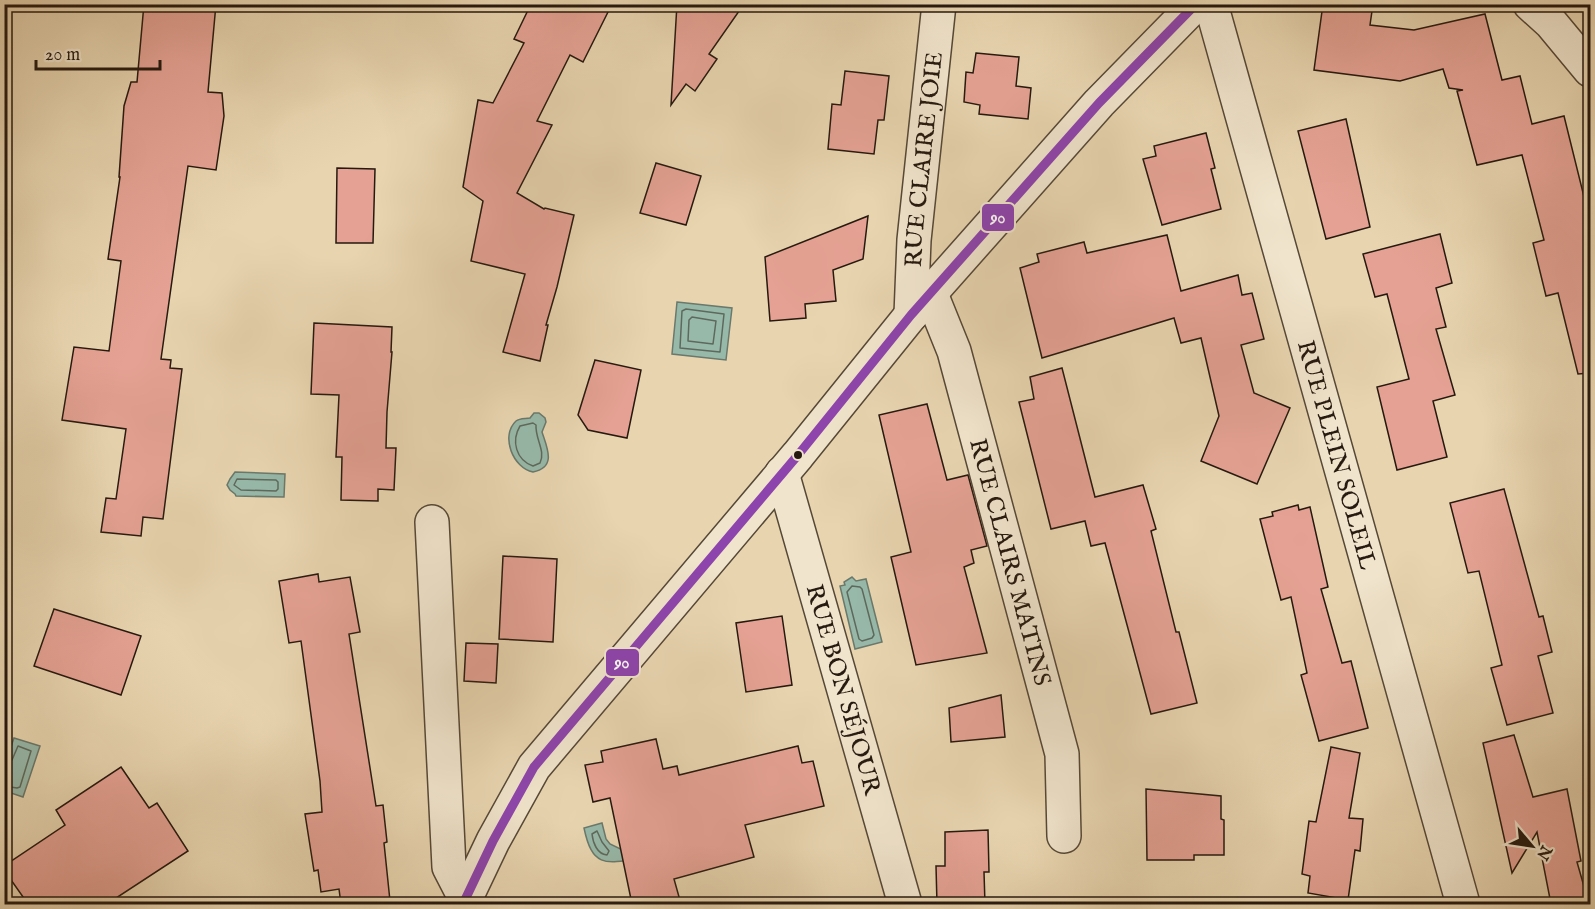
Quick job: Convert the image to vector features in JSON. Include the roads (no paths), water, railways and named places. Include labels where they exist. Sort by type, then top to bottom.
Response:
[{"type":"street","name":"RUE CLAIRE JOIE","points":[[921,304],[914,240],[939,4]]},
{"type":"street","points":[[464,901],[493,840],[534,767],[782,474],[921,304],[1099,103],[1196,4]]},
{"type":"street","name":"RUE PLEIN SOLEIL","points":[[1211,4],[1463,904]]},
{"type":"street","points":[[1530,4],[1551,22],[1590,70]]},
{"type":"street","name":"RUE CLAIRS MATINS","points":[[921,304],[954,351],[1062,754],[1064,836]]},
{"type":"street","name":"RUE BON SÉJOUR","points":[[782,474],[905,904]]},
{"type":"street","points":[[432,522],[449,867],[464,901]]},
{"type":"water","points":[[677,302],[732,308],[726,360],[672,354]]},
{"type":"water","points":[[534,413],[539,413],[545,418],[546,422],[542,432],[548,461],[540,470],[533,472],[526,469],[515,458],[511,451],[509,435],[516,421],[530,418]]},
{"type":"water","points":[[235,472],[285,474],[284,497],[236,496],[227,485]]},
{"type":"water","points":[[852,577],[856,581],[866,579],[882,642],[855,649],[840,586],[845,585],[844,582]]},
{"type":"water","points":[[14,738],[40,746],[23,797],[5,791],[5,764]]},
{"type":"water","points":[[602,823],[606,839],[610,844],[639,858],[608,862],[596,856],[591,850],[584,828]]}]
